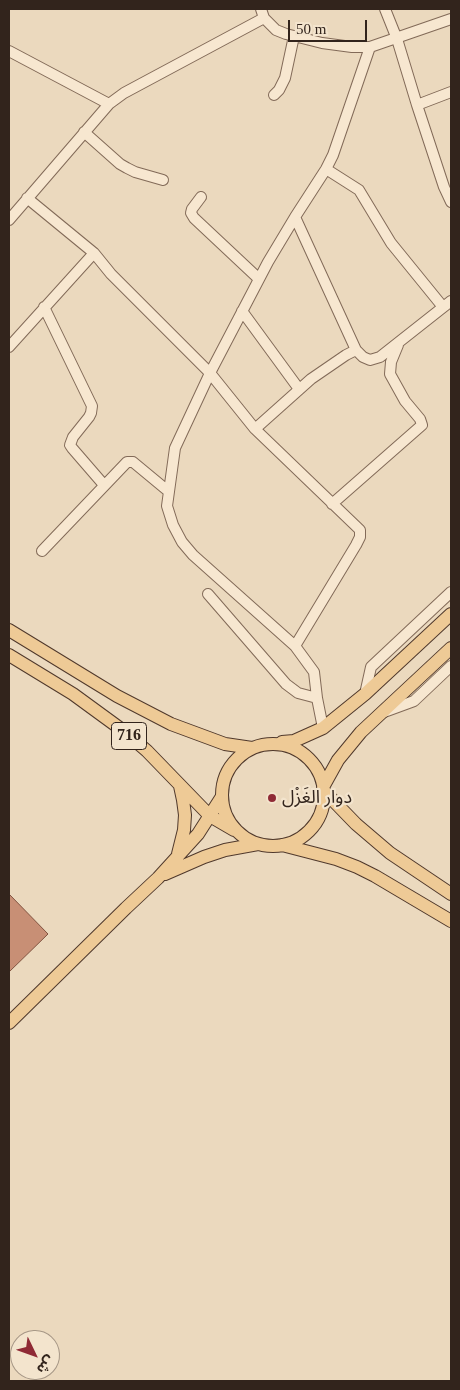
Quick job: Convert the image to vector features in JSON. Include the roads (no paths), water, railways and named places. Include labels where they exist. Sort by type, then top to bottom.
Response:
[{"type":"main road","points":[[276,743],[294,741],[323,728],[365,694],[451,614]]},
{"type":"main road","name":"716","points":[[9,630],[117,696],[171,724],[225,744],[252,748]]},
{"type":"main road","points":[[324,789],[338,760],[348,746],[451,648]]},
{"type":"main road","name":"716","points":[[9,655],[72,694],[125,732],[147,751],[210,816],[236,831]]},
{"type":"main road","name":"716","points":[[276,743],[288,745],[299,750],[309,758],[317,767],[324,789],[322,809],[314,826],[294,841],[270,846],[246,839],[236,831],[229,822],[221,798],[226,774],[232,763],[241,754],[263,744],[276,743]]},
{"type":"main road","points":[[176,859],[181,845],[185,815],[180,786]]},
{"type":"main road","name":"716","points":[[324,789],[356,824],[390,854],[451,894]]},
{"type":"main road","points":[[9,1023],[176,859],[188,846],[221,798]]},
{"type":"main road","points":[[158,878],[204,857],[225,850],[258,844]]},
{"type":"main road","name":"716","points":[[282,845],[336,859],[357,867],[451,921]]},
{"type":"street","points":[[385,9],[444,187],[451,202]]},
{"type":"street","points":[[9,220],[109,104],[124,93],[262,13],[276,30],[322,43],[352,47],[370,47],[451,19]]},
{"type":"street","points":[[274,95],[280,90],[285,78],[294,36]]},
{"type":"street","points":[[323,728],[314,672],[295,646],[193,555],[182,542],[167,506],[168,491],[176,448],[210,373],[259,279],[295,217],[326,169],[336,147],[370,47]]},
{"type":"street","points":[[9,51],[109,104]]},
{"type":"street","points":[[417,106],[451,92]]},
{"type":"street","points":[[84,132],[120,164],[136,172],[163,180]]},
{"type":"street","points":[[295,217],[356,350],[363,357],[370,360],[380,358],[447,304],[390,243],[359,190],[326,169]]},
{"type":"street","points":[[201,197],[192,208],[191,213],[194,218],[259,279]]},
{"type":"street","points":[[27,198],[94,253],[112,274],[210,373],[255,429],[360,530],[360,537],[295,646]]},
{"type":"street","points":[[9,347],[94,253]]},
{"type":"street","points":[[44,307],[92,406],[89,417],[72,437],[70,445],[104,485]]},
{"type":"street","points":[[242,311],[299,389]]},
{"type":"street","points":[[332,504],[422,425],[390,374],[391,362],[398,343]]},
{"type":"street","points":[[255,429],[299,389],[334,362],[356,350]]},
{"type":"street","points":[[42,551],[123,464],[133,462],[168,491]]},
{"type":"street","points":[[365,694],[371,667],[451,592]]},
{"type":"street","points":[[208,594],[286,684],[298,693],[317,698]]},
{"type":"street","points":[[381,713],[414,701],[451,666]]},
{"type":"place","name":"دوار الغَزْل","points":[[272,798]]}]
